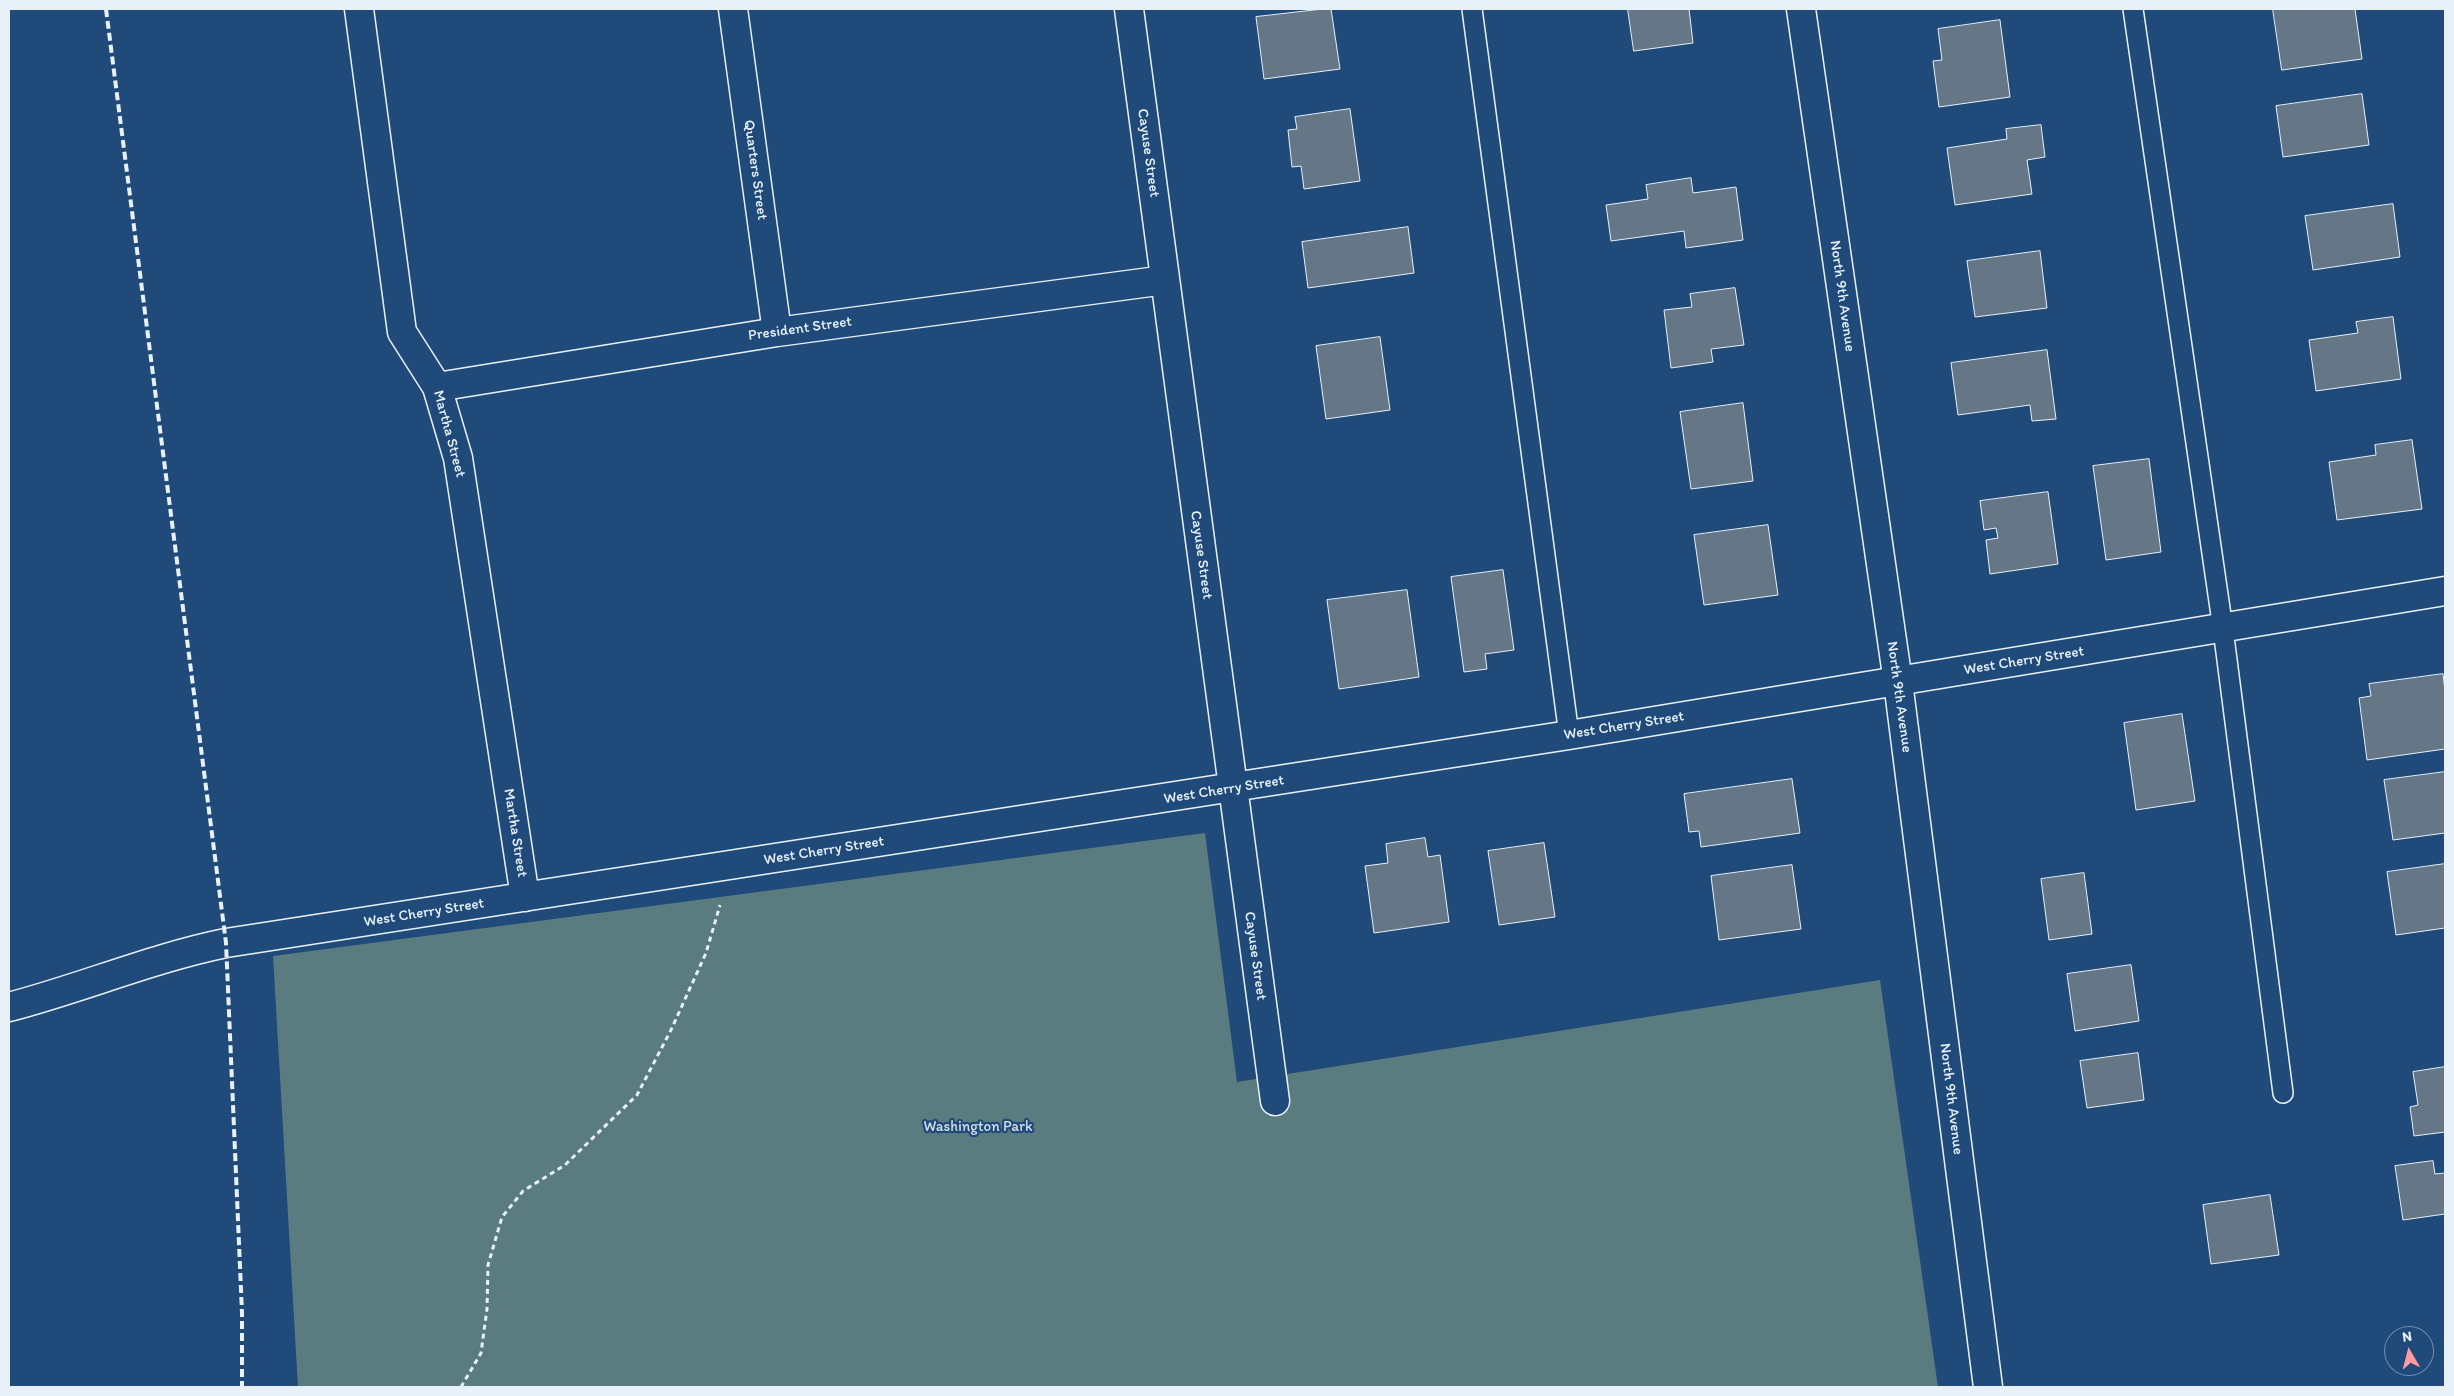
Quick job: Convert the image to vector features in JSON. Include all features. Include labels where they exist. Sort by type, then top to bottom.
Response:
[{"type":"street","name":"Martha Street","points":[[359,9],[402,332],[437,387],[458,458],[526,897]]},
{"type":"street","name":"Quarters Street","points":[[733,9],[777,332]]},
{"type":"street","name":"Cayuse Street","points":[[1129,9],[1274,1100]]},
{"type":"street","name":"North 9th Avenue","points":[[1801,9],[1898,682],[1988,1387]]},
{"type":"street","name":"President Street","points":[[437,387],[777,332],[1165,280]]},
{"type":"street","name":"West Cherry Street","points":[[9,1007],[45,998],[180,953],[226,943],[1569,735],[2445,591]]},
{"type":"lane","points":[[1472,9],[1569,735]]},
{"type":"lane","points":[[2133,9],[2223,629],[2283,1093]]},
{"type":"path","points":[[461,1387],[481,1354],[487,1309],[488,1265],[502,1217],[523,1191],[565,1165],[637,1095],[671,1030],[706,953],[731,866]]},
{"type":"green space","name":"Washington Park","points":[[1205,833],[1237,1082],[1880,980],[1938,1387],[298,1387],[273,956]]},
{"type":"building","points":[[1331,9],[1340,69],[1264,79],[1256,17]]},
{"type":"building","points":[[1628,9],[1689,9],[1693,43],[1634,51]]},
{"type":"building","points":[[2273,9],[2355,9],[2362,59],[2282,70]]},
{"type":"building","points":[[2000,20],[2010,97],[1939,107],[1933,61],[1942,60],[1938,29]]},
{"type":"building","points":[[2362,94],[2369,145],[2283,157],[2276,106]]},
{"type":"building","points":[[1350,109],[1360,181],[1304,189],[1301,166],[1292,167],[1288,130],[1297,129],[1295,117]]},
{"type":"building","points":[[2041,125],[2045,157],[2027,160],[2032,194],[1955,205],[1947,148],[2007,139],[2006,129]]},
{"type":"building","points":[[1691,178],[1693,193],[1736,187],[1743,240],[1686,248],[1684,231],[1611,241],[1606,205],[1648,199],[1646,185]]},
{"type":"building","points":[[2393,204],[2400,257],[2313,270],[2305,216]]},
{"type":"building","points":[[1408,227],[1414,273],[1308,288],[1302,242]]},
{"type":"building","points":[[2040,251],[2047,308],[1975,317],[1967,261]]},
{"type":"building","points":[[1735,288],[1744,345],[1711,349],[1713,362],[1671,368],[1664,310],[1692,307],[1690,294]]},
{"type":"building","points":[[2393,317],[2401,379],[2316,391],[2309,340],[2358,333],[2356,322]]},
{"type":"building","points":[[1380,337],[1390,410],[1326,419],[1316,346]]},
{"type":"building","points":[[2047,350],[2056,419],[2032,421],[2030,405],[1958,415],[1951,363]]},
{"type":"building","points":[[1743,403],[1753,481],[1691,489],[1680,412]]},
{"type":"building","points":[[2412,440],[2422,509],[2337,520],[2329,462],[2376,455],[2375,445]]},
{"type":"building","points":[[2149,459],[2161,552],[2106,560],[2093,466]]},
{"type":"building","points":[[2048,492],[2058,564],[1990,574],[1986,540],[1998,538],[1996,528],[1984,530],[1980,501]]},
{"type":"building","points":[[1768,525],[1778,595],[1704,605],[1694,535]]},
{"type":"building","points":[[1503,570],[1514,650],[1485,654],[1487,669],[1464,672],[1451,577]]},
{"type":"building","points":[[1407,590],[1419,677],[1339,689],[1327,600]]},
{"type":"building","points":[[2443,674],[2445,691],[2445,749],[2367,760],[2359,698],[2371,696],[2369,684]]},
{"type":"building","points":[[2182,714],[2195,801],[2136,810],[2124,723]]},
{"type":"building","points":[[2445,772],[2445,833],[2393,840],[2384,780]]},
{"type":"building","points":[[1792,779],[1800,833],[1701,847],[1699,831],[1689,832],[1684,794]]},
{"type":"building","points":[[1425,838],[1428,857],[1440,855],[1449,922],[1374,933],[1365,866],[1388,863],[1386,844]]},
{"type":"building","points":[[1544,843],[1555,917],[1499,925],[1488,851]]},
{"type":"building","points":[[2445,864],[2445,928],[2396,935],[2387,872]]},
{"type":"building","points":[[1792,865],[1801,929],[1719,940],[1711,876]]},
{"type":"building","points":[[2084,873],[2092,934],[2049,940],[2041,879]]},
{"type":"building","points":[[2131,965],[2139,1021],[2075,1031],[2067,974]]},
{"type":"building","points":[[2138,1053],[2144,1100],[2087,1108],[2080,1061]]},
{"type":"building","points":[[2445,1067],[2445,1132],[2414,1136],[2410,1107],[2418,1105],[2413,1072]]},
{"type":"building","points":[[2433,1161],[2435,1174],[2445,1173],[2445,1214],[2403,1220],[2395,1166]]},
{"type":"building","points":[[2270,1195],[2279,1255],[2211,1264],[2203,1205]]},
{"type":"railway","points":[[106,9],[226,943],[242,1313],[242,1387]]}]
